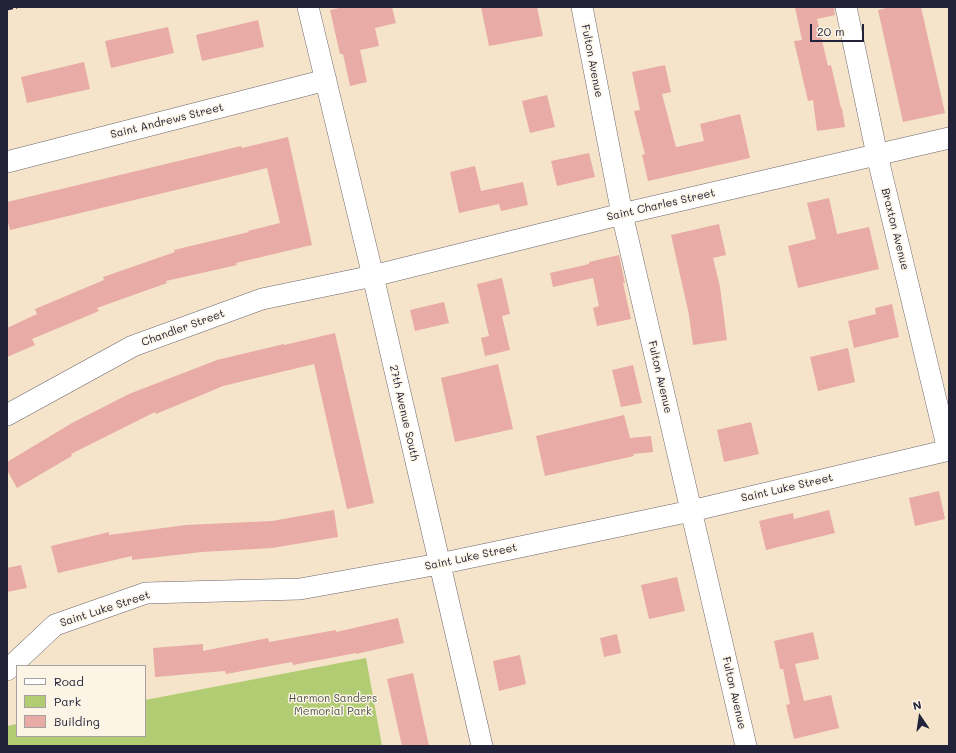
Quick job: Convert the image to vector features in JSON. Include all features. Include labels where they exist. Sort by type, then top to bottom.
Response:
[{"type":"street","name":"27th Avenue South","points":[[308,7],[373,276],[482,746]]},
{"type":"street","name":"Fulton Avenue","points":[[582,7],[622,214],[746,746]]},
{"type":"street","name":"Braxton Avenue","points":[[846,7],[877,155],[949,450]]},
{"type":"street","name":"Saint Andrews Street","points":[[7,162],[326,80]]},
{"type":"street","name":"Saint Charles Street","points":[[373,276],[622,214],[949,138]]},
{"type":"street","name":"Chandler Street","points":[[7,415],[133,346],[262,299],[373,276]]},
{"type":"street","name":"Saint Luke Street","points":[[7,670],[55,625],[146,593],[300,589],[439,564],[691,511],[949,450]]},
{"type":"green space","name":"Harmon Sanders Memorial Park","points":[[366,658],[382,746],[7,746],[7,726],[16,724],[16,737],[146,737],[146,700]]},
{"type":"building","points":[[344,7],[392,7],[396,23],[375,28],[379,46],[360,50],[367,82],[350,86],[343,54],[340,54],[330,10]]},
{"type":"building","points":[[481,7],[537,7],[543,36],[489,46]]},
{"type":"building","points":[[795,7],[834,7],[835,15],[817,19],[828,66],[831,65],[842,108],[845,127],[817,131],[813,100],[808,101],[794,41],[802,40]]},
{"type":"building","points":[[890,7],[921,7],[945,113],[903,122],[878,10]]},
{"type":"building","points":[[258,20],[264,47],[202,61],[196,35]]},
{"type":"building","points":[[168,27],[174,53],[111,68],[105,41]]},
{"type":"building","points":[[84,62],[90,89],[27,103],[21,77]]},
{"type":"building","points":[[665,65],[671,92],[662,94],[676,147],[704,141],[700,124],[740,114],[750,158],[648,181],[642,155],[645,154],[634,111],[640,110],[632,72]]},
{"type":"building","points":[[547,95],[555,127],[530,133],[522,101]]},
{"type":"building","points":[[288,137],[312,245],[236,263],[237,265],[166,281],[167,283],[97,308],[99,311],[32,339],[35,345],[7,357],[7,328],[37,314],[35,309],[104,280],[103,277],[175,252],[174,250],[280,223],[267,168],[10,230],[7,218],[7,202],[241,146],[242,148]]},
{"type":"building","points":[[589,153],[595,177],[557,186],[551,161]]},
{"type":"building","points":[[475,166],[481,191],[523,182],[528,205],[501,211],[499,204],[459,213],[450,172]]},
{"type":"building","points":[[829,198],[837,234],[869,227],[879,269],[798,288],[788,246],[816,239],[807,203]]},
{"type":"building","points":[[719,224],[726,255],[713,258],[720,287],[727,340],[693,345],[689,315],[671,235]]},
{"type":"building","points":[[619,255],[625,283],[623,283],[631,319],[597,326],[593,308],[599,306],[593,278],[553,287],[550,273]]},
{"type":"building","points":[[502,278],[510,314],[502,316],[510,350],[485,356],[481,338],[489,336],[477,284]]},
{"type":"building","points":[[444,302],[449,323],[415,331],[410,310]]},
{"type":"building","points":[[892,304],[899,337],[854,348],[848,321],[876,314],[875,308]]},
{"type":"building","points":[[335,333],[374,503],[347,509],[314,364],[223,386],[156,414],[155,412],[71,454],[72,456],[17,488],[7,470],[7,462],[72,423],[129,394],[217,360]]},
{"type":"building","points":[[848,348],[855,382],[818,391],[810,357]]},
{"type":"building","points":[[498,364],[513,429],[455,442],[441,378]]},
{"type":"building","points":[[633,365],[642,403],[621,407],[612,370]]},
{"type":"building","points":[[624,415],[630,438],[651,436],[653,452],[633,454],[634,456],[545,476],[536,436]]},
{"type":"building","points":[[751,422],[759,454],[724,462],[717,430]]},
{"type":"building","points":[[939,491],[945,519],[915,526],[909,498]]},
{"type":"building","points":[[334,510],[338,537],[272,548],[202,552],[132,560],[132,556],[58,573],[51,546],[109,532],[109,535],[186,525],[272,521]]},
{"type":"building","points":[[829,510],[835,533],[766,550],[759,521],[793,513],[794,519]]},
{"type":"building","points":[[21,565],[27,588],[7,592],[7,568]]},
{"type":"building","points":[[677,577],[685,611],[649,619],[641,585]]},
{"type":"building","points":[[398,618],[404,643],[356,654],[293,665],[292,662],[226,674],[225,671],[155,677],[153,648],[203,644],[203,651],[268,638],[269,642],[336,630],[336,632]]},
{"type":"building","points":[[813,632],[819,659],[795,664],[804,701],[831,695],[839,728],[794,739],[786,705],[790,704],[783,669],[780,669],[774,641]]},
{"type":"building","points":[[617,634],[621,653],[604,657],[600,638]]},
{"type":"building","points":[[520,655],[526,684],[499,691],[493,661]]},
{"type":"building","points":[[413,673],[429,746],[402,746],[387,679]]},
{"type":"railway","points":[[7,9],[17,7]]}]
